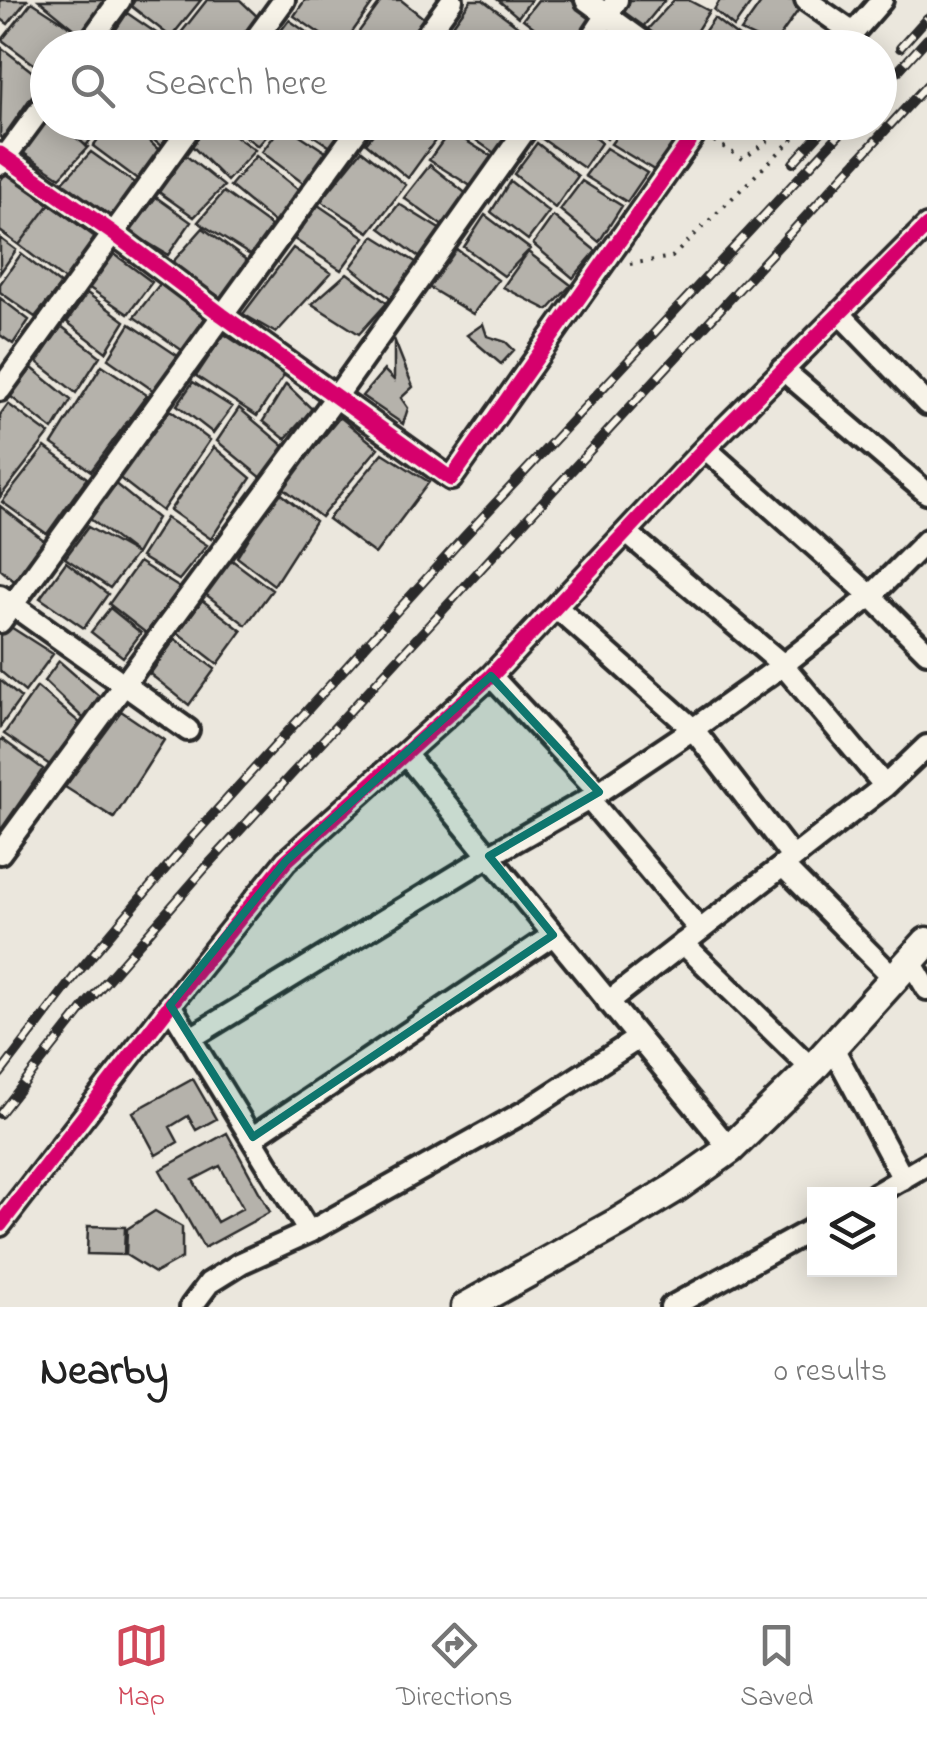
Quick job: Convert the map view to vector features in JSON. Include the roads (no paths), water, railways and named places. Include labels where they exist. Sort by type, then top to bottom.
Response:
[{"type":"street","points":[[98,30],[120,0]]},
{"type":"street","points":[[262,30],[284,0]]},
{"type":"street","points":[[430,30],[452,0]]},
{"type":"street","points":[[586,0],[612,8],[634,30]]},
{"type":"street","points":[[806,0],[836,30]]},
{"type":"street","points":[[855,30],[882,0]]},
{"type":"street","points":[[597,30],[612,8]]},
{"type":"street","points":[[30,122],[2,158],[114,233],[451,479],[692,140]]},
{"type":"street","points":[[0,390],[181,140]]},
{"type":"street","points":[[188,730],[4,607],[350,140]]},
{"type":"street","points":[[0,853],[336,397],[518,140]]},
{"type":"street","points":[[0,1226],[286,861],[490,676],[782,369],[925,230]]},
{"type":"street","points":[[839,312],[927,404]]},
{"type":"street","points":[[782,369],[926,490]]},
{"type":"street","points":[[705,448],[871,596],[927,652]]},
{"type":"street","points":[[627,533],[783,665],[885,786]]},
{"type":"street","points":[[191,1038],[594,796],[783,665],[871,596],[927,540]]},
{"type":"street","points":[[556,607],[692,729],[788,862],[910,960],[927,990]]},
{"type":"street","points":[[490,676],[594,796],[692,936],[812,1069]]},
{"type":"street","points":[[608,1002],[885,786],[927,746]]},
{"type":"street","points":[[406,754],[730,1149]]},
{"type":"street","points":[[253,1137],[553,934]]},
{"type":"street","points":[[466,1307],[616,1223],[730,1149],[812,1069],[910,960]]},
{"type":"street","points":[[170,1005],[309,1232]]},
{"type":"street","points":[[191,1307],[208,1283],[241,1263],[309,1232],[526,1111],[638,1039]]},
{"type":"street","points":[[832,1046],[903,1180]]},
{"type":"street","points":[[890,1187],[927,1164]]},
{"type":"street","points":[[671,1307],[807,1232]]},
{"type":"railway","points":[[900,48],[927,18]]},
{"type":"railway","points":[[897,72],[927,39]]},
{"type":"railway","points":[[897,118],[927,85]]},
{"type":"railway","points":[[793,163],[814,140]]},
{"type":"railway","points":[[0,1074],[74,977],[188,842],[463,538],[834,140]]},
{"type":"railway","points":[[0,1114],[89,1001],[207,866],[876,140]]}]
